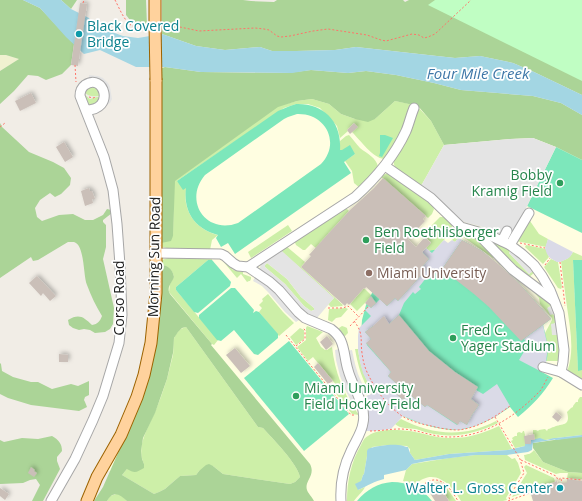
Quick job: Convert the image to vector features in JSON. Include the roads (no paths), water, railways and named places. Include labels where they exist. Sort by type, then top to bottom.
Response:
[{"type":"main road","name":"Morning Sun Road","points":[[87,501],[97,477],[121,435],[137,397],[144,375],[151,343],[156,293],[156,80],[154,0]]},
{"type":"street","name":"Corso Road","points":[[51,501],[75,459],[104,396],[119,344],[122,315],[120,265],[113,190],[104,157],[80,96],[80,91],[84,86],[89,83],[95,83],[101,86],[105,97],[98,107],[92,110],[86,110]]},
{"type":"street","points":[[248,267],[355,197],[369,185],[385,166],[407,130],[414,108]]},
{"type":"street","points":[[385,166],[431,198],[461,226],[513,244],[538,271],[550,290],[555,302],[559,313],[562,334],[563,362],[552,370],[582,385]]},
{"type":"street","points":[[513,244],[529,213]]},
{"type":"street","points":[[502,241],[507,231]]},
{"type":"street","points":[[476,232],[513,270],[555,302]]},
{"type":"street","points":[[156,253],[221,254],[226,256],[238,266],[248,267],[270,282],[304,318],[331,329],[339,337],[350,376],[362,404],[364,416],[364,422],[344,468],[341,481],[340,501]]},
{"type":"water","name":"Four Mile Creek","points":[[23,0],[61,0],[71,9],[89,18],[98,31],[112,32],[123,36],[138,38],[162,34],[196,46],[225,50],[260,47],[272,51],[296,51],[335,50],[356,47],[455,58],[480,56],[513,63],[582,95],[582,115],[561,103],[533,96],[461,90],[396,75],[366,71],[348,73],[311,70],[292,73],[201,72],[165,67],[136,67],[100,50],[84,54],[66,37],[40,8]]},
{"type":"water","points":[[540,438],[545,440],[553,438],[558,439],[533,443],[532,450],[528,452],[507,455],[475,455],[412,464],[406,470],[384,475],[384,479],[358,490],[355,484],[361,481],[364,474],[368,449],[375,447],[401,445],[408,447],[415,460],[449,454],[508,450],[525,446],[525,444],[531,444],[531,440]]},
{"type":"waterway","points":[[556,439],[582,436]]},
{"type":"place","name":"Black Covered Bridge","points":[[79,34]]},
{"type":"place","name":"Bobby Kramig Field","points":[[560,183]]},
{"type":"place","name":"Ben Roethlisberger Field","points":[[366,240]]},
{"type":"place","name":"Miami University","points":[[369,273]]},
{"type":"place","name":"Fred C. Yager Stadium","points":[[453,338]]},
{"type":"place","name":"Miami University Field Hockey Field","points":[[296,396]]},
{"type":"place","name":"Walter L. Gross Center","points":[[560,488]]}]
